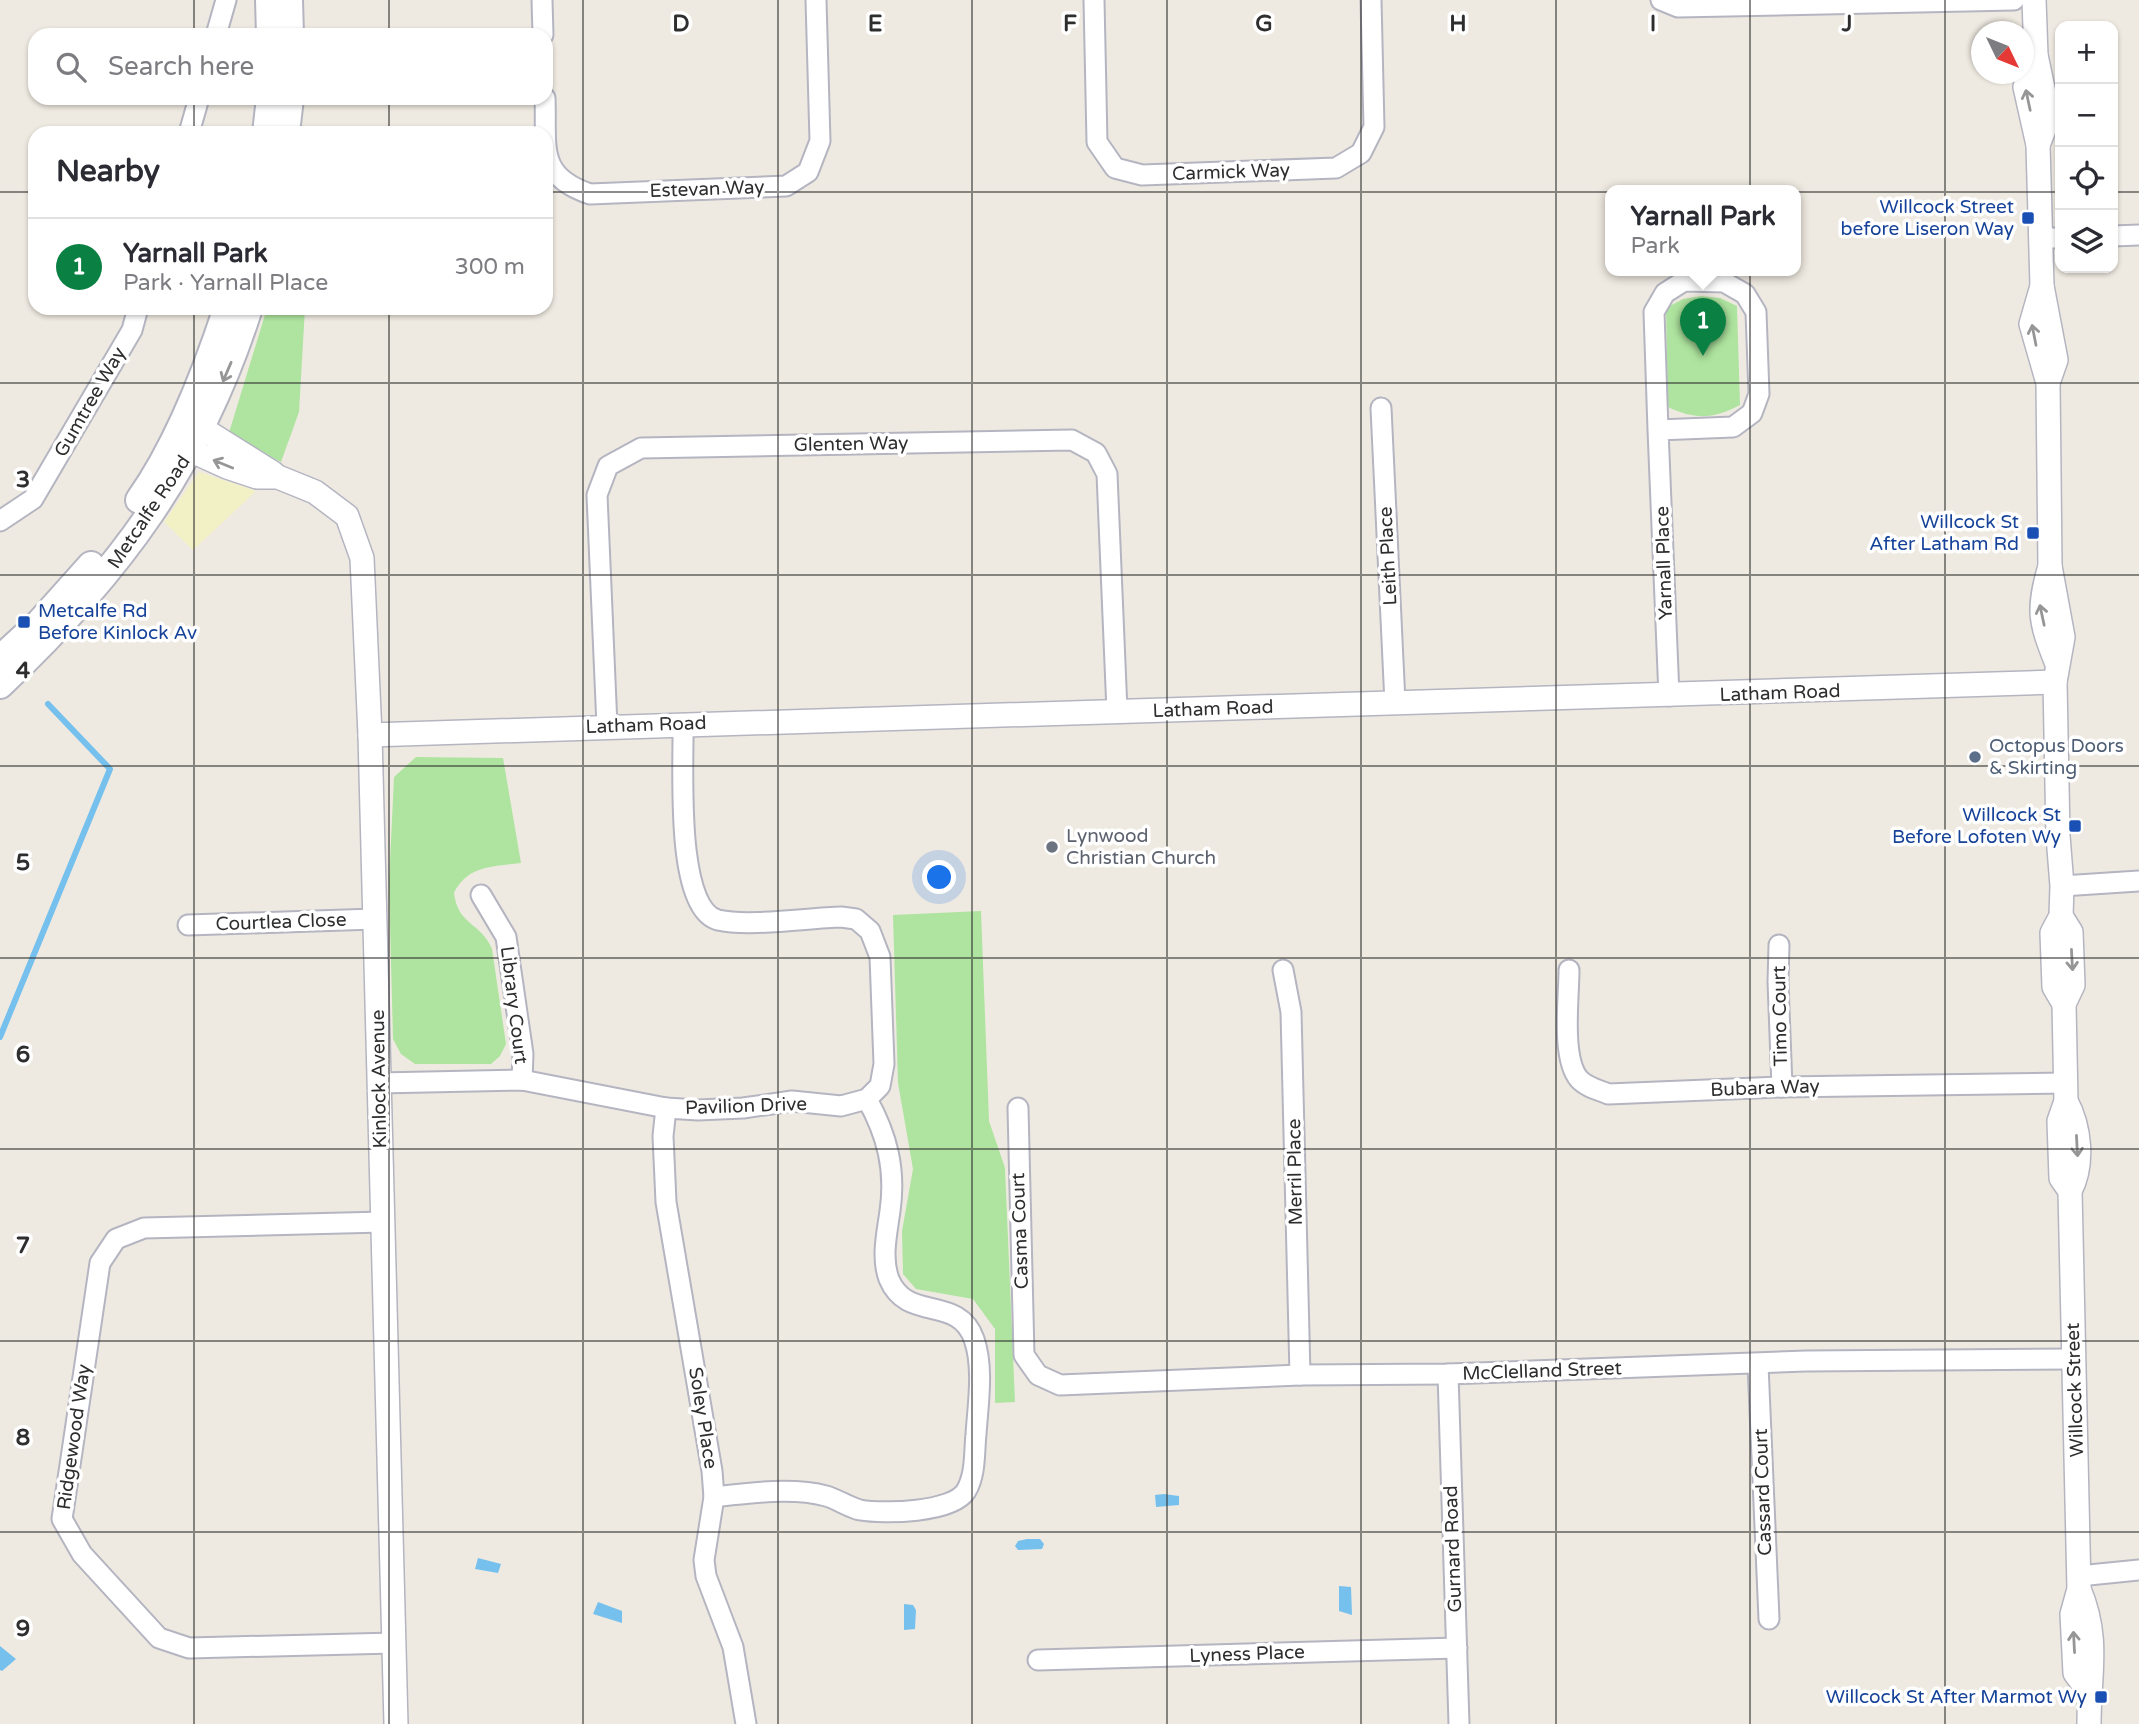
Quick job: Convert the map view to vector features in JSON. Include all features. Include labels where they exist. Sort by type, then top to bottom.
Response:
[{"type":"main road","points":[[269,0],[270,28]]},
{"type":"main road","points":[[289,0],[290,28]]},
{"type":"main road","points":[[268,126],[269,105]]},
{"type":"main road","points":[[287,126],[289,105]]},
{"type":"main road","name":"Metcalfe Road","points":[[0,659],[40,622],[95,561],[187,434],[225,315]]},
{"type":"main road","name":"Metcalfe Road","points":[[0,684],[55,633],[110,571],[234,355],[247,315]]},
{"type":"street","points":[[218,28],[226,0]]},
{"type":"street","points":[[542,0],[543,28]]},
{"type":"street","name":"Estevan Way","points":[[553,170],[566,186],[590,194],[786,186],[808,172],[820,141],[816,0]]},
{"type":"street","name":"Carmick Way","points":[[1094,0],[1097,142],[1115,167],[1142,175],[1336,169],[1361,153],[1374,127],[1371,0]]},
{"type":"street","points":[[1661,0],[1678,7],[1756,2],[2014,0]]},
{"type":"street","name":"Willcock Street","points":[[2034,0],[2036,55],[2049,117],[2038,145],[2051,238],[2042,286],[2056,360],[2048,383],[2050,566],[2063,637],[2056,673],[2058,836],[2062,886],[2061,916],[2071,932],[2073,985],[2064,1004],[2066,1092],[2076,1119],[2079,1174],[2070,1191],[2073,1359],[2079,1583],[2090,1615],[2094,1672],[2089,1692],[2089,1724]]},
{"type":"street","points":[[191,126],[197,105]]},
{"type":"street","name":"Estevan Way","points":[[545,105],[546,126]]},
{"type":"street","points":[[2118,236],[2139,235]]},
{"type":"street","name":"Yarnall Place","points":[[1658,430],[1733,427],[1752,413],[1759,394],[1756,312],[1745,294],[1724,282],[1684,281],[1665,293],[1654,312],[1658,430],[1669,696]]},
{"type":"street","name":"Gumtree Way","points":[[2,521],[33,499],[132,330],[136,315]]},
{"type":"street","name":"Leith Place","points":[[1381,408],[1395,704]]},
{"type":"street","name":"Kinlock Avenue","points":[[187,434],[265,466],[278,478],[316,492],[347,516],[362,558],[370,735],[396,1724]]},
{"type":"street","name":"Glenten Way","points":[[607,726],[597,495],[608,466],[641,447],[1072,440],[1096,453],[1107,474],[1116,711]]},
{"type":"street","name":"Latham Road","points":[[370,735],[1669,696],[2056,673]]},
{"type":"street","points":[[683,724],[687,856],[692,891],[706,914],[717,920],[737,922],[841,917],[856,919],[870,931],[876,943],[880,957],[884,1064],[880,1086],[867,1099],[885,1133],[891,1169],[890,1209],[884,1240],[888,1278],[901,1299],[923,1308],[942,1309],[963,1320],[974,1339],[979,1383],[973,1474],[965,1493],[949,1503],[910,1511],[858,1509],[826,1496],[806,1494],[715,1497]]},
{"type":"street","points":[[2062,886],[2139,881]]},
{"type":"street","name":"Library Court","points":[[481,895],[506,937],[523,1054],[522,1080]]},
{"type":"street","name":"Courtlea Close","points":[[188,925],[375,919]]},
{"type":"street","name":"Timo Court","points":[[1779,945],[1782,1087]]},
{"type":"street","name":"Merril Place","points":[[1283,970],[1291,1012],[1300,1375]]},
{"type":"street","name":"Bubara Way","points":[[1569,970],[1571,1063],[1579,1079],[1591,1088],[1608,1094],[1782,1087],[2066,1092]]},
{"type":"street","name":"Pavilion Drive","points":[[380,1083],[522,1080],[666,1108],[743,1108],[793,1101],[841,1106],[867,1099]]},
{"type":"street","name":"Soley Place","points":[[666,1108],[663,1136],[666,1202],[715,1497],[705,1560],[706,1576],[733,1647],[746,1724]]},
{"type":"street","name":"Casma Court","points":[[1017,1108],[1024,1354]]},
{"type":"street","name":"Ridgewood Way","points":[[383,1222],[144,1228],[116,1239],[100,1263],[62,1519],[82,1554],[159,1638],[189,1647],[394,1643]]},
{"type":"street","name":"McClelland Street","points":[[1024,1354],[1038,1375],[1060,1385],[1300,1375],[1758,1366],[1807,1361],[2073,1359]]},
{"type":"street","name":"Cassard Court","points":[[1758,1366],[1769,1619]]},
{"type":"street","name":"Gurnard Road","points":[[1448,1374],[1459,1724]]},
{"type":"street","points":[[2079,1583],[2139,1570]]},
{"type":"street","name":"Lyness Place","points":[[1038,1660],[1457,1648]]},
{"type":"green space","points":[[1701,296],[1720,298],[1737,306],[1740,405],[1722,413],[1696,416],[1668,407],[1666,308],[1683,299]]},
{"type":"green space","points":[[265,315],[305,315],[299,412],[281,462],[228,436]]},
{"type":"green space","points":[[416,757],[503,758],[521,863],[474,872],[466,877],[454,893],[460,912],[482,934],[492,949],[506,1044],[500,1056],[491,1064],[415,1064],[401,1054],[393,1039],[389,883],[394,777]]},
{"type":"green space","points":[[981,911],[989,1121],[1005,1168],[1015,1402],[995,1403],[995,1329],[973,1299],[916,1289],[903,1274],[902,1231],[913,1169],[898,1083],[893,915]]},
{"type":"sand","points":[[199,472],[256,491],[193,550],[164,522]]},
{"type":"water","points":[[1155,1495],[1179,1496],[1179,1505],[1156,1507]]},
{"type":"water","points":[[1040,1539],[1044,1544],[1042,1549],[1018,1550],[1015,1546],[1018,1541]]},
{"type":"water","points":[[478,1558],[501,1564],[498,1573],[475,1569]]},
{"type":"water","points":[[1339,1586],[1351,1587],[1352,1615],[1339,1611]]},
{"type":"water","points":[[598,1602],[622,1611],[622,1623],[593,1614]]},
{"type":"water","points":[[904,1604],[913,1605],[916,1610],[915,1629],[904,1630]]},
{"type":"water","points":[[0,1646],[16,1659],[2,1671],[0,1670]]},
{"type":"waterway","points":[[0,1037],[110,769],[48,704]]},
{"type":"place","name":"Willcock Street before Liseron Way","points":[[2028,218]]},
{"type":"place","name":"Yarnall Park","points":[[1703,356]]},
{"type":"place","name":"Willcock St After Latham Rd","points":[[2033,533]]},
{"type":"place","name":"Metcalfe Rd Before Kinlock Av","points":[[24,622]]},
{"type":"place","name":"Octopus Doors & Skirting","points":[[1975,757]]},
{"type":"place","name":"Willcock St Before Lofoten Wy","points":[[2075,826]]},
{"type":"place","name":"Lynwood Christian Church","points":[[1052,847]]},
{"type":"place","name":"Willcock St After Marmot Wy","points":[[2101,1697]]}]
